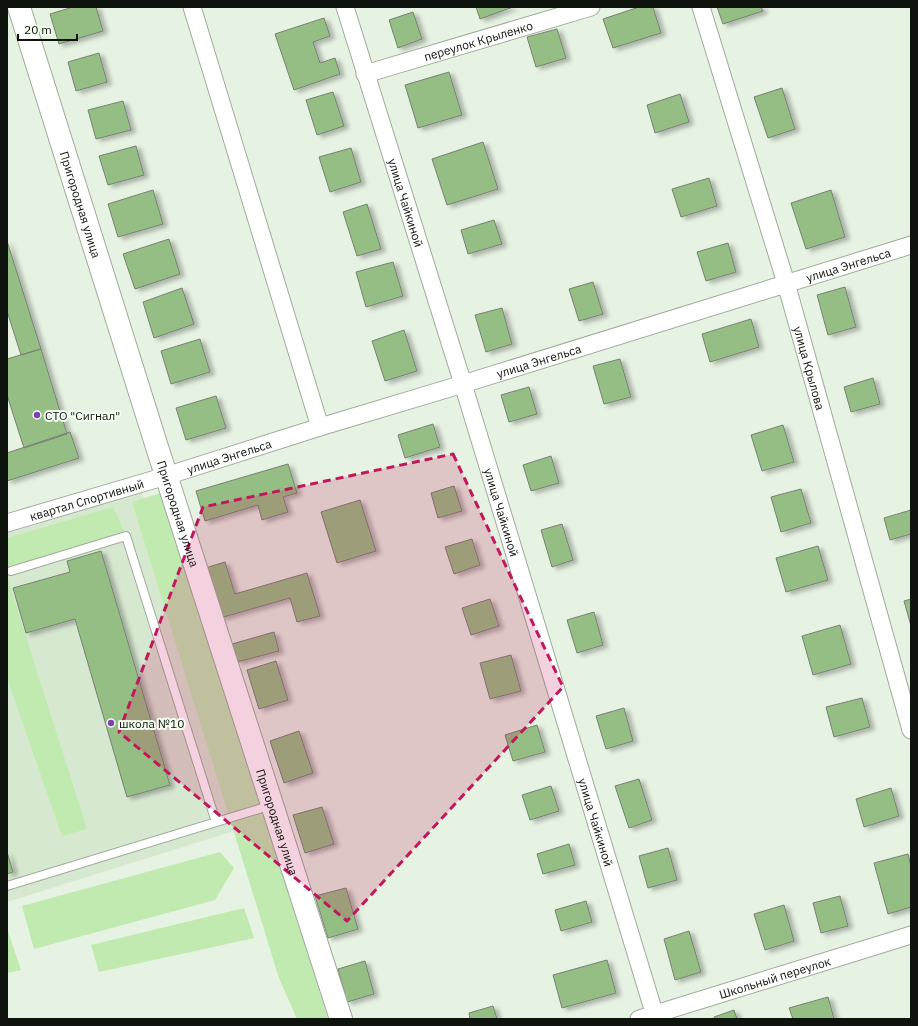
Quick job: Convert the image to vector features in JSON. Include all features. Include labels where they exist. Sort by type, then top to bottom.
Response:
[{"type":"street","name":"Пригородная улица","points":[[19,7],[166,476],[341,1019]]},
{"type":"street","points":[[192,7],[320,427]]},
{"type":"street","name":"улица Чайкиной","points":[[345,7],[462,384],[650,1017]]},
{"type":"street","name":"переулок Крыленко","points":[[365,74],[591,7]]},
{"type":"street","name":"улица Крылова","points":[[701,7],[786,283],[911,730]]},
{"type":"street","name":"улица Энгельса","points":[[166,476],[911,245]]},
{"type":"street","name":"квартал Спортивный","points":[[7,523],[166,476]]},
{"type":"street","name":"Школьный переулок","points":[[650,1017],[911,935]]},
{"type":"lane","points":[[11,572],[126,536],[216,822]]},
{"type":"lane","points":[[7,886],[272,805]]},
{"type":"highlighted area","points":[[453,454],[563,687],[347,921],[119,732],[203,507]]},
{"type":"shaded area","name":"школа №10","points":[[141,490],[247,827],[7,902],[7,532]]},
{"type":"green space","points":[[167,491],[328,1019],[297,1019],[279,978],[132,502]]},
{"type":"green space","points":[[113,507],[125,533],[7,567],[7,538]]},
{"type":"green space","points":[[7,577],[87,829],[62,836],[7,678]]},
{"type":"green space","points":[[220,852],[234,868],[215,900],[34,949],[22,906]]},
{"type":"green space","points":[[244,908],[254,938],[99,972],[91,945]]},
{"type":"green space","points":[[7,928],[21,970],[7,973]]},
{"type":"building","points":[[73,7],[96,7],[103,31],[59,44],[50,14]]},
{"type":"building","points":[[476,7],[513,7],[480,19]]},
{"type":"building","points":[[639,7],[653,7],[661,33],[613,48],[603,19]]},
{"type":"building","points":[[717,7],[761,7],[763,11],[723,24]]},
{"type":"building","points":[[413,12],[422,39],[398,48],[389,20]]},
{"type":"building","points":[[324,18],[330,36],[313,42],[320,63],[335,58],[340,74],[294,90],[275,34]]},
{"type":"building","points":[[557,29],[566,58],[536,67],[527,37]]},
{"type":"building","points":[[99,53],[107,82],[76,91],[68,62]]},
{"type":"building","points":[[449,72],[462,115],[418,128],[405,85]]},
{"type":"building","points":[[782,88],[795,129],[768,138],[754,97]]},
{"type":"building","points":[[333,92],[344,126],[317,135],[306,100]]},
{"type":"building","points":[[680,94],[689,122],[655,133],[647,105]]},
{"type":"building","points":[[123,101],[131,130],[96,139],[88,110]]},
{"type":"building","points":[[483,142],[498,189],[447,205],[432,159]]},
{"type":"building","points":[[136,146],[144,175],[108,185],[99,156]]},
{"type":"building","points":[[351,148],[361,182],[330,192],[319,157]]},
{"type":"building","points":[[709,178],[717,206],[681,217],[672,189]]},
{"type":"building","points":[[153,190],[163,224],[118,237],[108,204]]},
{"type":"building","points":[[831,190],[845,237],[806,249],[791,203]]},
{"type":"building","points":[[367,204],[381,249],[357,256],[343,212]]},
{"type":"building","points":[[494,220],[502,244],[468,254],[461,230]]},
{"type":"building","points":[[169,239],[180,274],[135,289],[123,254]]},
{"type":"building","points":[[7,241],[41,349],[21,355],[7,311]]},
{"type":"building","points":[[728,243],[736,272],[706,281],[697,252]]},
{"type":"building","points":[[393,262],[403,296],[366,307],[356,272]]},
{"type":"building","points":[[593,282],[603,314],[579,321],[569,289]]},
{"type":"building","points":[[845,287],[856,327],[828,335],[817,295]]},
{"type":"building","points":[[182,288],[194,324],[154,338],[143,302]]},
{"type":"building","points":[[502,308],[512,344],[486,352],[475,315]]},
{"type":"building","points":[[751,319],[759,347],[710,362],[702,334]]},
{"type":"building","points":[[404,330],[417,371],[385,381],[372,341]]},
{"type":"building","points":[[200,339],[210,372],[171,384],[161,351]]},
{"type":"building","name":"СТО \"Сигнал\"","points":[[41,349],[67,434],[24,448],[7,395],[7,359]]},
{"type":"building","points":[[620,359],[631,397],[604,404],[593,366]]},
{"type":"building","points":[[873,378],[880,404],[851,412],[844,387]]},
{"type":"building","points":[[529,387],[537,414],[509,422],[501,395]]},
{"type":"building","points":[[216,396],[226,428],[186,440],[176,408]]},
{"type":"building","points":[[433,424],[440,447],[405,458],[398,435]]},
{"type":"building","points":[[783,425],[794,462],[762,471],[751,435]]},
{"type":"building","points":[[70,432],[79,458],[7,481],[7,453]]},
{"type":"building","points":[[551,456],[559,483],[531,491],[523,465]]},
{"type":"building","points":[[288,464],[297,493],[283,497],[288,512],[262,520],[258,505],[205,521],[196,491]]},
{"type":"building","points":[[454,486],[462,511],[438,518],[431,493]]},
{"type":"building","points":[[801,489],[811,523],[781,532],[771,497]]},
{"type":"building","points":[[360,500],[376,551],[337,563],[321,512]]},
{"type":"building","points":[[911,510],[911,534],[890,540],[884,518]]},
{"type":"building","points":[[562,524],[573,560],[552,567],[541,530]]},
{"type":"building","points":[[472,539],[480,565],[454,574],[445,547]]},
{"type":"building","points":[[818,546],[828,580],[786,592],[776,558]]},
{"type":"building","name":"школа №10","points":[[101,551],[170,785],[127,797],[75,619],[26,633],[13,588],[70,572],[67,561]]},
{"type":"building","points":[[225,562],[235,594],[307,573],[320,616],[297,622],[290,598],[220,618],[205,568]]},
{"type":"building","points":[[490,599],[499,626],[471,635],[462,608]]},
{"type":"building","points":[[911,599],[911,626],[904,601]]},
{"type":"building","points":[[594,612],[603,645],[577,653],[567,620]]},
{"type":"building","points":[[840,625],[851,664],[813,675],[802,636]]},
{"type":"building","points":[[274,632],[279,651],[237,662],[232,644]]},
{"type":"building","points":[[511,655],[521,691],[490,699],[480,663]]},
{"type":"building","points":[[276,661],[288,700],[259,709],[247,670]]},
{"type":"building","points":[[862,698],[870,727],[834,737],[826,707]]},
{"type":"building","points":[[624,708],[633,741],[606,749],[596,716]]},
{"type":"building","points":[[537,725],[545,752],[513,761],[505,735]]},
{"type":"building","points":[[299,731],[313,773],[284,783],[270,741]]},
{"type":"building","points":[[639,779],[652,820],[629,828],[615,786]]},
{"type":"building","points":[[551,786],[559,811],[530,820],[522,795]]},
{"type":"building","points":[[891,788],[899,816],[864,827],[856,799]]},
{"type":"building","points":[[322,807],[334,844],[305,853],[293,815]]},
{"type":"building","points":[[569,844],[575,865],[543,874],[537,854]]},
{"type":"building","points":[[668,848],[677,880],[648,888],[639,856]]},
{"type":"building","points":[[7,852],[13,872],[7,874]]},
{"type":"building","points":[[908,854],[911,866],[911,907],[888,914],[874,863]]},
{"type":"building","points":[[346,888],[358,929],[328,938],[315,896]]},
{"type":"building","points":[[840,896],[848,926],[821,933],[813,903]]},
{"type":"building","points":[[586,901],[592,922],[561,931],[555,910]]},
{"type":"building","points":[[784,905],[794,941],[765,950],[754,914]]},
{"type":"building","points":[[689,931],[701,972],[675,980],[664,939]]},
{"type":"building","points":[[607,960],[616,993],[562,1008],[553,975]]},
{"type":"building","points":[[365,961],[374,994],[347,1002],[338,969]]},
{"type":"building","points":[[828,997],[834,1019],[793,1019],[789,1008]]},
{"type":"building","points":[[493,1006],[497,1019],[470,1019],[469,1013]]},
{"type":"building","points":[[734,1010],[737,1019],[715,1019],[714,1017]]},
{"type":"place","name":"СТО \"Сигнал\"","points":[[37,415]]},
{"type":"place","name":"школа №10","points":[[111,723]]}]
